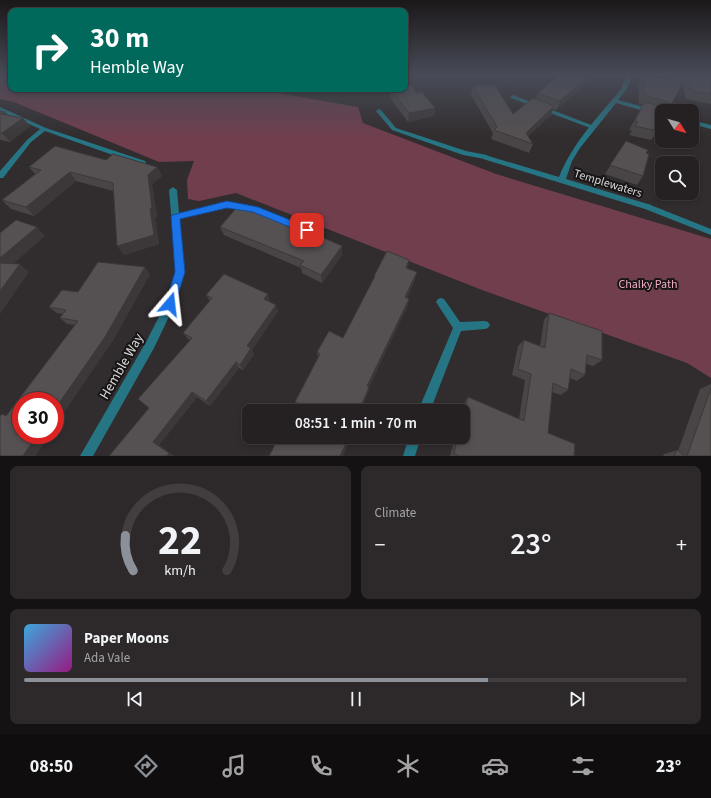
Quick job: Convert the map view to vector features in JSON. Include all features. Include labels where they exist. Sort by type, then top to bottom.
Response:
[{"type":"street","name":"Templewaters","points":[[562,180],[569,161],[577,147],[618,95]]},
{"type":"street","points":[[513,98],[592,127]]},
{"type":"street","points":[[614,100],[655,112]]},
{"type":"street","points":[[0,109],[44,128],[143,163]]},
{"type":"street","name":"Templewaters","points":[[379,111],[394,129],[465,153],[485,157],[648,207],[711,232]]},
{"type":"street","points":[[699,124],[711,127]]},
{"type":"street","points":[[0,176],[29,142],[44,128]]},
{"type":"street","points":[[0,166],[8,166]]},
{"type":"street","name":"Hemble Way","points":[[86,456],[150,345],[170,304],[180,272],[173,190]]},
{"type":"street","points":[[176,217],[227,204],[254,209],[320,236]]},
{"type":"street","points":[[441,302],[458,327]]},
{"type":"street","points":[[458,327],[485,325]]},
{"type":"street","points":[[426,404],[458,327]]},
{"type":"street","points":[[409,456],[413,444]]},
{"type":"green space","name":"Chalky Path","points":[[0,95],[290,95],[358,107],[363,123],[496,174],[711,239],[711,378],[687,363],[482,290],[236,193],[199,201],[188,199],[187,180],[194,161],[159,162],[14,102],[0,99]]},
{"type":"building","points":[[396,95],[425,95],[435,108],[409,113]]},
{"type":"building","points":[[478,95],[501,95],[513,114],[533,98],[554,106],[526,133],[533,144],[494,130],[497,127]]},
{"type":"building","points":[[544,95],[566,95],[560,101]]},
{"type":"building","points":[[645,95],[676,95],[672,104],[668,104],[668,102]]},
{"type":"building","points":[[644,102],[655,105],[655,130],[635,126],[638,122],[635,121]]},
{"type":"building","points":[[0,111],[5,112],[1,114],[23,118],[0,133]]},
{"type":"building","points":[[626,141],[648,150],[646,153],[649,154],[643,176],[610,165]]},
{"type":"building","points":[[55,146],[106,160],[113,154],[157,167],[148,175],[152,208],[150,209],[154,235],[117,246],[113,183],[70,172],[26,207],[2,200],[41,170],[29,167]]},
{"type":"building","points":[[239,205],[342,246],[321,275],[300,265],[304,261],[220,227]]},
{"type":"building","points":[[16,220],[37,227],[0,258],[0,233]]},
{"type":"building","points":[[387,251],[409,260],[406,268],[417,272],[405,297],[409,299],[367,386],[369,387],[362,404],[297,404],[295,402],[320,354],[317,352],[329,331],[343,338]]},
{"type":"building","points":[[98,262],[145,267],[105,337],[64,396],[64,392],[24,392],[78,321],[60,318],[66,310],[49,307],[62,290],[78,292]]},
{"type":"building","points":[[0,263],[20,264],[0,291]]},
{"type":"building","points":[[224,274],[268,294],[264,299],[276,305],[247,346],[251,348],[240,365],[236,362],[206,401],[192,392],[153,442],[169,453],[167,456],[109,456],[149,408],[138,399],[192,338],[183,333],[212,298],[206,295]]},
{"type":"building","points":[[549,313],[602,331],[602,360],[587,355],[585,375],[571,369],[568,390],[553,383],[548,433],[575,444],[574,456],[459,456],[454,453],[456,444],[470,444],[470,404],[466,404],[468,397],[524,421],[531,374],[518,369],[524,340],[545,348]]},
{"type":"building","points":[[711,388],[711,456],[687,456]]},
{"type":"building","points":[[12,408],[12,444],[31,444],[23,456],[0,455],[0,416],[2,414],[6,416]]},
{"type":"building","points":[[275,444],[346,444],[340,456],[269,456]]},
{"type":"building","points":[[677,450],[685,456],[674,456]]},
{"type":"route","points":[[170,304],[180,272],[176,217],[227,204],[254,209],[307,230]]}]
